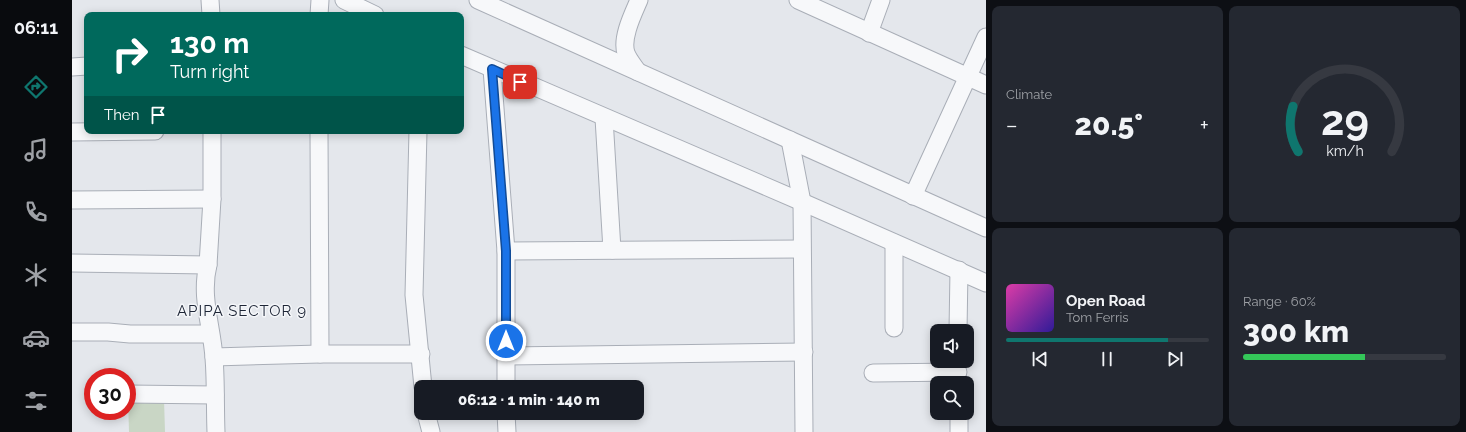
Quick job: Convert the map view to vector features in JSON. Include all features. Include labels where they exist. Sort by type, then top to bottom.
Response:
[{"type":"street","points":[[210,0],[211,12]]},
{"type":"street","points":[[319,12],[320,0]]},
{"type":"street","points":[[344,0],[369,12]]},
{"type":"street","points":[[478,0],[986,228]]},
{"type":"street","points":[[638,72],[626,52],[626,38],[630,21],[639,0]]},
{"type":"street","points":[[798,0],[986,85]]},
{"type":"street","points":[[870,33],[881,0]]},
{"type":"street","points":[[914,196],[986,37]]},
{"type":"street","points":[[464,56],[986,283]]},
{"type":"street","points":[[72,67],[84,66]]},
{"type":"street","points":[[492,69],[506,251],[506,380]]},
{"type":"street","points":[[604,118],[612,250]]},
{"type":"street","points":[[72,132],[84,132]]},
{"type":"street","points":[[212,134],[212,199],[205,292],[214,357],[216,432]]},
{"type":"street","points":[[319,134],[320,354]]},
{"type":"street","points":[[418,134],[414,295],[423,380]]},
{"type":"street","points":[[790,140],[802,202],[801,249],[804,352],[804,432]]},
{"type":"street","points":[[72,200],[212,199]]},
{"type":"street","points":[[894,243],[894,328]]},
{"type":"street","points":[[506,251],[801,249]]},
{"type":"street","points":[[72,263],[208,266]]},
{"type":"street","points":[[958,324],[959,270]]},
{"type":"street","points":[[72,332],[210,334]]},
{"type":"street","points":[[506,356],[804,352]]},
{"type":"street","points":[[214,357],[320,354],[421,354]]},
{"type":"street","points":[[873,373],[958,372]]},
{"type":"street","points":[[136,394],[215,395]]},
{"type":"street","points":[[428,420],[431,432]]},
{"type":"street","points":[[506,420],[506,432]]},
{"type":"street","points":[[958,420],[959,432]]},
{"type":"green space","points":[[164,399],[165,432],[129,432],[129,420],[136,420],[136,400]]},
{"type":"district","name":"APIPA SECTOR 9","points":[[242,311]]},
{"type":"route","points":[[506,341],[506,251],[492,69],[520,82]]}]
